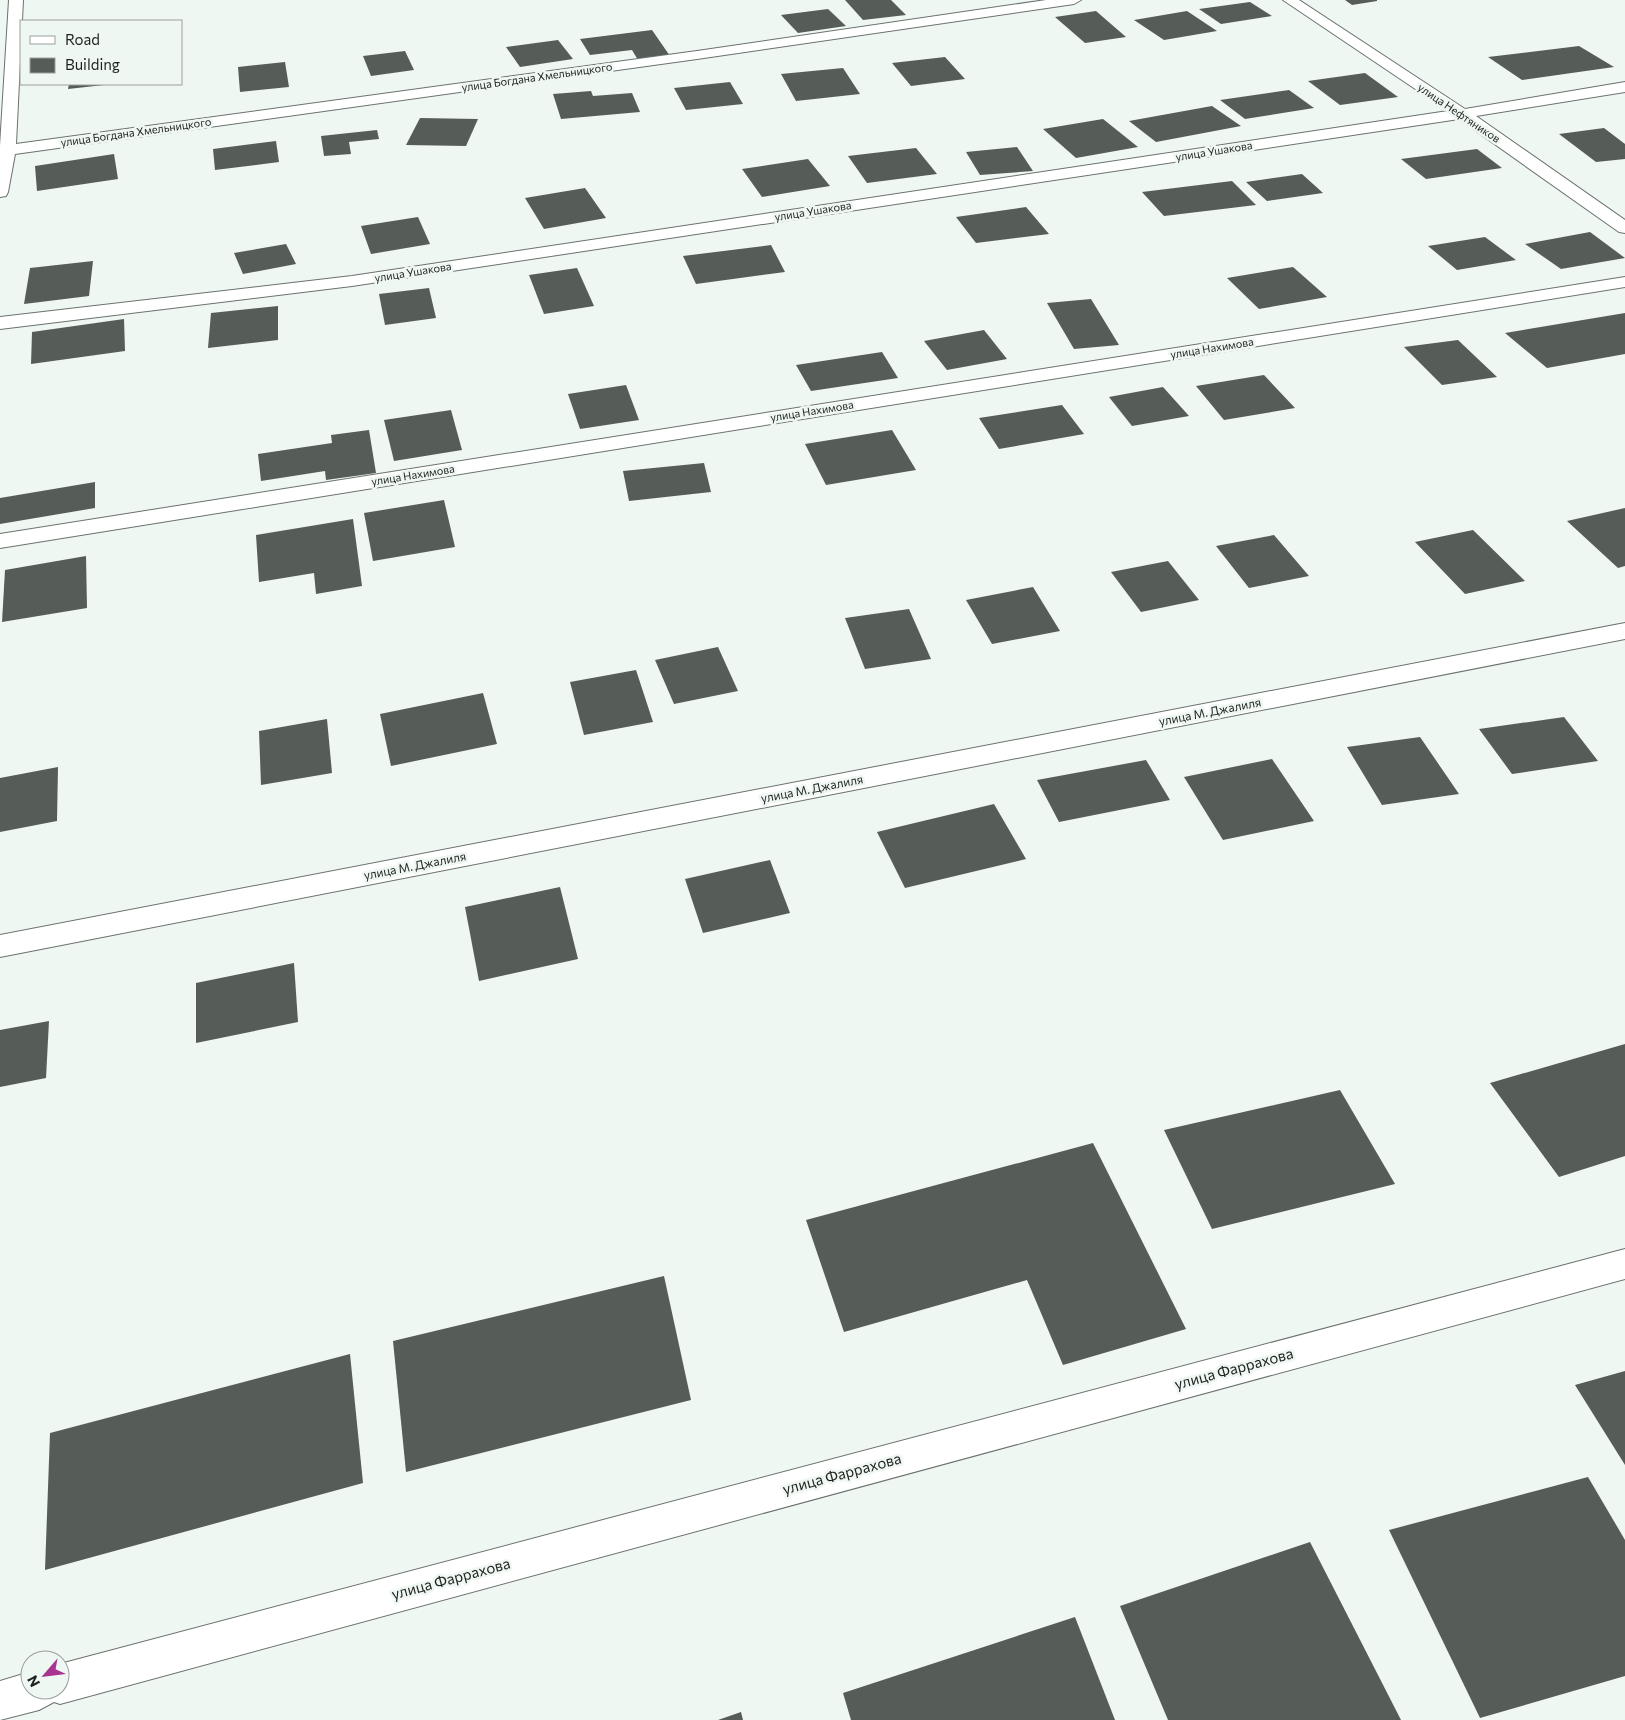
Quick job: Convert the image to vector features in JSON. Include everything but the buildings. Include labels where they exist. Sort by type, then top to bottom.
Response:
[{"type":"street","points":[[0,192],[16,0]]},
{"type":"street","name":"улица Богдана Хмельницкого","points":[[4,150],[1074,0]]},
{"type":"street","name":"улица Нефтяников","points":[[1290,0],[1462,114],[1625,228]]},
{"type":"street","name":"улица Ушакова","points":[[0,323],[352,281],[1462,114],[1625,87]]},
{"type":"street","name":"улица Нахимова","points":[[0,541],[1625,282]]},
{"type":"street","name":"улица М. Джалиля","points":[[0,946],[1625,631]]},
{"type":"street","name":"улица Фаррахова","points":[[70,1681],[1625,1264]]},
{"type":"street","points":[[0,1701],[20,1695]]}]
